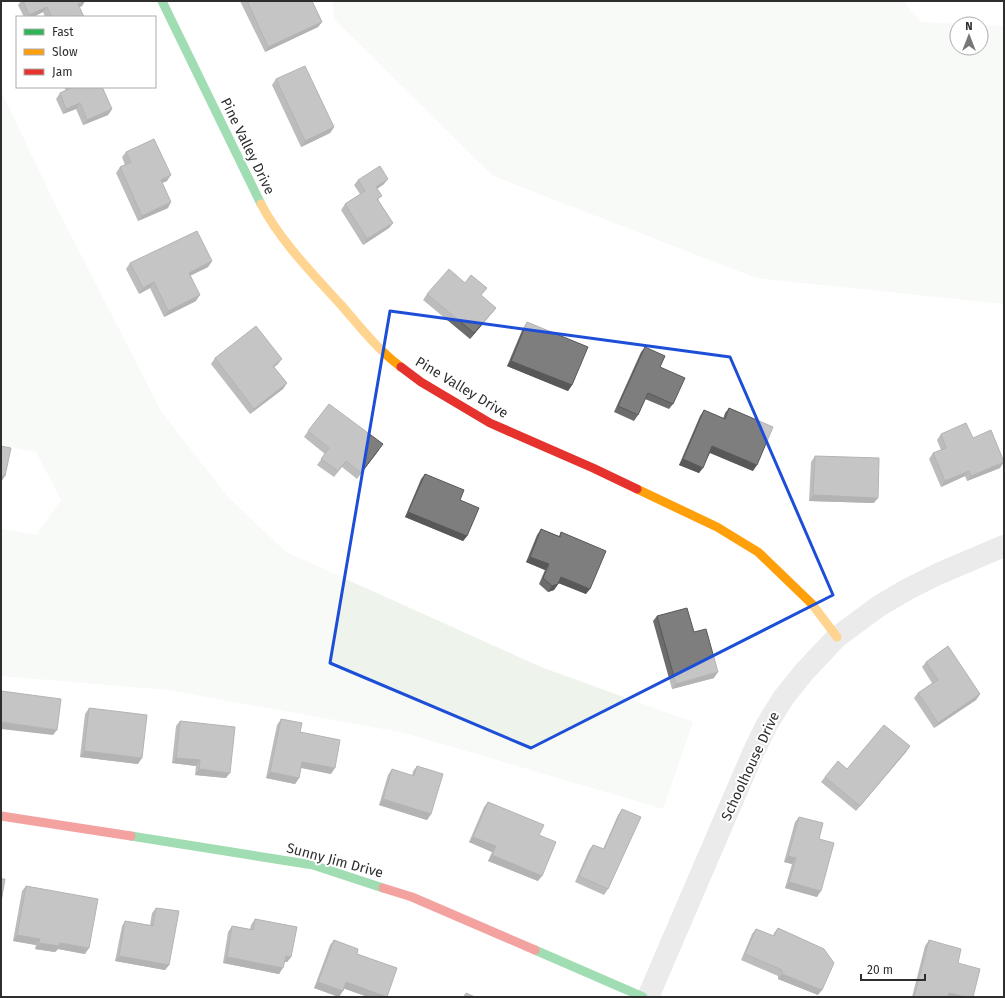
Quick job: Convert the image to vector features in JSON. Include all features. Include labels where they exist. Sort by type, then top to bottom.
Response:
[{"type":"street","name":"Pine Valley Drive","points":[[162,1],[270,221],[303,263],[379,348],[421,382],[490,423],[592,468],[717,527],[758,552],[812,604],[837,637]]},
{"type":"street","name":"Schoolhouse Drive","points":[[648,997],[753,753],[766,726],[784,697],[837,637],[879,606],[938,574],[1004,546]]},
{"type":"street","name":"Sunny Jim Drive","points":[[1,816],[312,865],[412,897],[643,997]]},
{"type":"highlighted area","points":[[390,311],[730,357],[833,595],[531,748],[330,663]]},
{"type":"shaded area","points":[[332,1],[903,1],[921,22],[949,23],[949,56],[989,56],[989,25],[1004,26],[1004,304],[756,278],[493,176],[335,20]]},
{"type":"shaded area","points":[[1,91],[56,206],[161,411],[227,496],[286,552],[541,667],[693,722],[663,809],[405,733],[168,690],[1,676],[1,528],[36,535],[61,500],[36,452],[1,445]]},
{"type":"building","points":[[23,1],[85,1],[78,4],[84,16],[52,16],[47,7],[29,15]]},
{"type":"building","points":[[247,1],[312,1],[322,22],[268,47]]},
{"type":"building","points":[[305,66],[334,127],[305,141],[276,79]]},
{"type":"building","points":[[71,88],[102,88],[112,109],[87,120],[80,103],[66,109],[60,93]]},
{"type":"building","points":[[154,139],[171,175],[161,180],[171,202],[142,216],[120,167],[131,162],[126,152]]},
{"type":"building","points":[[380,166],[388,179],[376,187],[382,196],[377,199],[393,223],[367,239],[345,204],[365,191],[358,180]]},
{"type":"building","points":[[197,231],[212,261],[189,273],[200,295],[168,311],[154,282],[143,288],[130,263]]},
{"type":"building","points":[[449,269],[465,283],[471,275],[487,288],[481,295],[496,308],[474,333],[427,294]]},
{"type":"building","points":[[527,322],[588,347],[572,385],[511,361]]},
{"type":"building","points":[[256,326],[282,359],[273,366],[287,383],[254,409],[215,358]]},
{"type":"building","points":[[645,347],[665,356],[660,367],[685,378],[673,404],[648,393],[638,415],[618,406]]},
{"type":"building","points":[[329,404],[383,444],[361,473],[346,461],[338,471],[321,459],[329,448],[308,431]]},
{"type":"building","points":[[729,408],[773,427],[757,465],[712,446],[703,468],[683,459],[704,410],[725,419]]},
{"type":"building","points":[[966,423],[973,438],[991,430],[1004,462],[971,476],[969,471],[945,481],[933,453],[946,448],[941,434]]},
{"type":"building","points":[[1,446],[11,448],[5,476],[1,476]]},
{"type":"building","points":[[815,456],[879,458],[878,498],[813,495]]},
{"type":"building","points":[[425,474],[464,490],[460,500],[479,508],[467,536],[408,512]]},
{"type":"building","points":[[541,529],[560,537],[561,532],[606,551],[590,589],[561,577],[558,584],[552,586],[543,578],[549,564],[530,557]]},
{"type":"building","points":[[687,608],[694,632],[706,629],[718,672],[676,684],[657,616]]},
{"type":"building","points":[[948,646],[980,694],[938,723],[918,693],[938,680],[926,662]]},
{"type":"building","points":[[1,691],[61,699],[57,730],[1,722]]},
{"type":"building","points":[[89,708],[147,715],[142,758],[84,751]]},
{"type":"building","points":[[281,719],[302,723],[300,732],[340,740],[335,768],[302,762],[299,778],[270,772]]},
{"type":"building","points":[[180,721],[235,727],[230,773],[199,769],[200,760],[176,758]]},
{"type":"building","points":[[884,725],[910,746],[860,806],[825,777],[838,761],[847,769]]},
{"type":"building","points":[[417,766],[443,774],[431,814],[383,799],[392,769],[414,776]]},
{"type":"building","points":[[488,802],[544,825],[539,835],[556,842],[542,876],[492,855],[496,846],[473,837]]},
{"type":"building","points":[[622,809],[641,817],[608,889],[579,876],[593,845],[604,849]]},
{"type":"building","points":[[799,817],[823,823],[819,839],[834,843],[821,891],[789,882],[796,858],[788,856]]},
{"type":"building","points":[[1,879],[5,879],[1,902]]},
{"type":"building","points":[[26,886],[98,899],[89,948],[60,943],[59,946],[39,943],[40,939],[17,935]]},
{"type":"building","points":[[156,908],[179,911],[169,965],[119,956],[125,921],[153,926]]},
{"type":"building","points":[[255,919],[297,927],[291,957],[286,956],[283,968],[227,957],[232,926],[253,930]]},
{"type":"building","points":[[778,928],[824,949],[834,963],[822,990],[782,974],[782,970],[745,954],[756,929],[774,936]]},
{"type":"building","points":[[334,940],[358,949],[357,954],[397,968],[387,997],[346,982],[343,991],[318,982]]},
{"type":"building","points":[[929,940],[961,949],[958,963],[980,969],[973,997],[949,993],[948,997],[914,997]]},
{"type":"building","points":[[466,993],[475,997],[464,997]]},
{"type":"traffic: fast","points":[[162,1],[261,204]]},
{"type":"traffic: fast","points":[[131,836],[313,865],[383,888]]},
{"type":"traffic: fast","points":[[535,950],[643,997]]},
{"type":"traffic: slow","points":[[261,204],[288,245],[309,270],[370,338],[401,367]]},
{"type":"traffic: slow","points":[[637,489],[717,527],[758,552],[812,604],[837,637]]},
{"type":"traffic: jam","points":[[401,367],[421,382],[490,423],[637,489]]},
{"type":"traffic: jam","points":[[1,816],[131,836]]},
{"type":"traffic: jam","points":[[383,888],[412,897],[535,950]]}]
